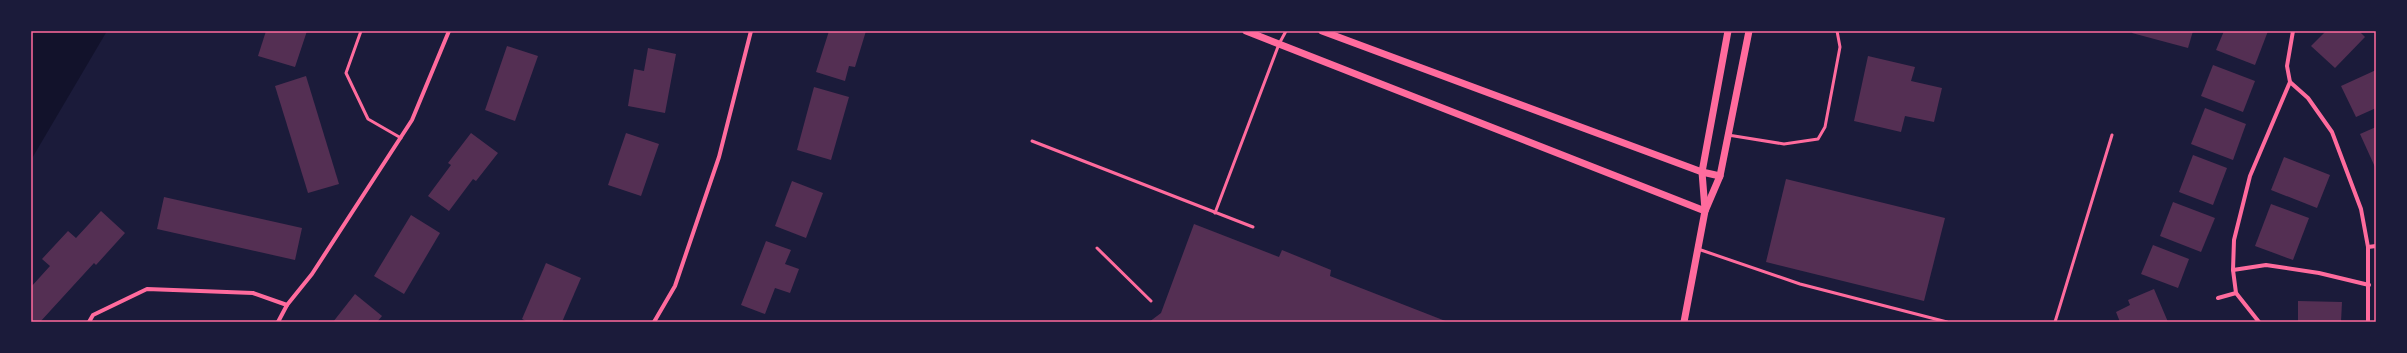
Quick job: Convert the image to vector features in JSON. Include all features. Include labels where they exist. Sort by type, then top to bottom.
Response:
[{"type":"street","points":[[278,322],[287,305],[312,274],[412,120],[449,31]]},
{"type":"street","points":[[654,322],[675,286],[719,157],[751,31]]},
{"type":"street","points":[[1246,31],[1705,211]]},
{"type":"street","points":[[1322,31],[1702,172],[1720,176]]},
{"type":"street","points":[[1705,211],[1702,172],[1728,31]]},
{"type":"street","points":[[1684,322],[1705,211],[1720,176],[1749,31]]},
{"type":"street","points":[[2259,322],[2236,293],[2233,270],[2238,220],[2250,176],[2290,82],[2287,66],[2293,31]]},
{"type":"street","points":[[2290,82],[2308,98],[2332,132],[2362,209],[2368,247],[2370,285],[2368,322]]},
{"type":"street","points":[[2368,247],[2376,246]]},
{"type":"street","points":[[2233,270],[2266,265],[2319,273],[2370,285]]},
{"type":"street","points":[[89,322],[93,315],[147,289],[253,293],[287,305]]},
{"type":"street","points":[[2218,298],[2236,293]]},
{"type":"lane","points":[[361,31],[346,73],[368,119],[401,138]]},
{"type":"lane","points":[[1215,213],[1279,44],[1286,31]]},
{"type":"lane","points":[[1728,135],[1784,144],[1818,139],[1825,127],[1840,47],[1837,31]]},
{"type":"lane","points":[[2055,322],[2112,136]]},
{"type":"lane","points":[[1032,141],[1253,227]]},
{"type":"lane","points":[[1097,248],[1151,301]]},
{"type":"lane","points":[[1698,249],[1800,284],[1948,322]]},
{"type":"shaded area","points":[[31,31],[107,31],[31,160]]},
{"type":"building","points":[[266,31],[307,31],[295,67],[258,56]]},
{"type":"building","points":[[829,31],[866,31],[855,67],[849,66],[845,81],[816,72]]},
{"type":"building","points":[[2133,31],[2193,31],[2188,48],[2132,33]]},
{"type":"building","points":[[2224,31],[2268,31],[2255,65],[2216,50]]},
{"type":"building","points":[[2326,31],[2359,31],[2365,37],[2335,68],[2311,46]]},
{"type":"building","points":[[507,46],[538,56],[515,121],[485,110]]},
{"type":"building","points":[[648,48],[676,54],[665,113],[628,106],[634,69],[644,71]]},
{"type":"building","points":[[1868,56],[1915,67],[1911,81],[1942,88],[1934,122],[1905,116],[1901,132],[1854,121]]},
{"type":"building","points":[[2213,65],[2255,81],[2243,112],[2201,96]]},
{"type":"building","points":[[2376,70],[2376,108],[2356,117],[2341,86]]},
{"type":"building","points":[[306,76],[339,184],[308,193],[275,86]]},
{"type":"building","points":[[814,87],[849,97],[831,160],[797,150]]},
{"type":"building","points":[[2205,108],[2246,124],[2233,160],[2191,144]]},
{"type":"building","points":[[2376,127],[2376,166],[2375,167],[2360,134]]},
{"type":"building","points":[[471,133],[498,153],[476,181],[473,179],[449,211],[428,196],[451,165],[448,163]]},
{"type":"building","points":[[626,133],[659,144],[641,196],[608,185]]},
{"type":"building","points":[[2193,155],[2227,168],[2213,205],[2179,192]]},
{"type":"building","points":[[2284,157],[2330,175],[2317,208],[2271,190]]},
{"type":"building","points":[[1786,179],[1945,218],[1924,301],[1766,262]]},
{"type":"building","points":[[792,181],[823,193],[806,238],[775,226]]},
{"type":"building","points":[[164,197],[302,228],[295,260],[157,229]]},
{"type":"building","points":[[2173,202],[2215,218],[2201,252],[2160,236]]},
{"type":"building","points":[[2271,204],[2309,218],[2293,260],[2255,246]]},
{"type":"building","points":[[101,211],[125,233],[96,265],[94,263],[40,322],[31,322],[31,287],[50,266],[42,259],[68,231],[76,238]]},
{"type":"building","points":[[411,215],[440,233],[404,294],[374,276]]},
{"type":"building","points":[[1194,224],[1279,257],[1282,250],[1331,270],[1330,276],[1448,322],[1149,322],[1161,313]]},
{"type":"building","points":[[766,241],[791,250],[785,264],[799,269],[790,293],[775,288],[765,314],[741,305]]},
{"type":"building","points":[[2153,245],[2189,259],[2178,288],[2141,274]]},
{"type":"building","points":[[546,263],[581,278],[562,322],[528,322],[522,319]]},
{"type":"building","points":[[2154,289],[2168,322],[2120,322],[2116,312],[2130,305],[2128,300]]},
{"type":"building","points":[[355,294],[382,316],[377,322],[333,322]]},
{"type":"building","points":[[2298,301],[2342,302],[2341,322],[2298,322]]}]
